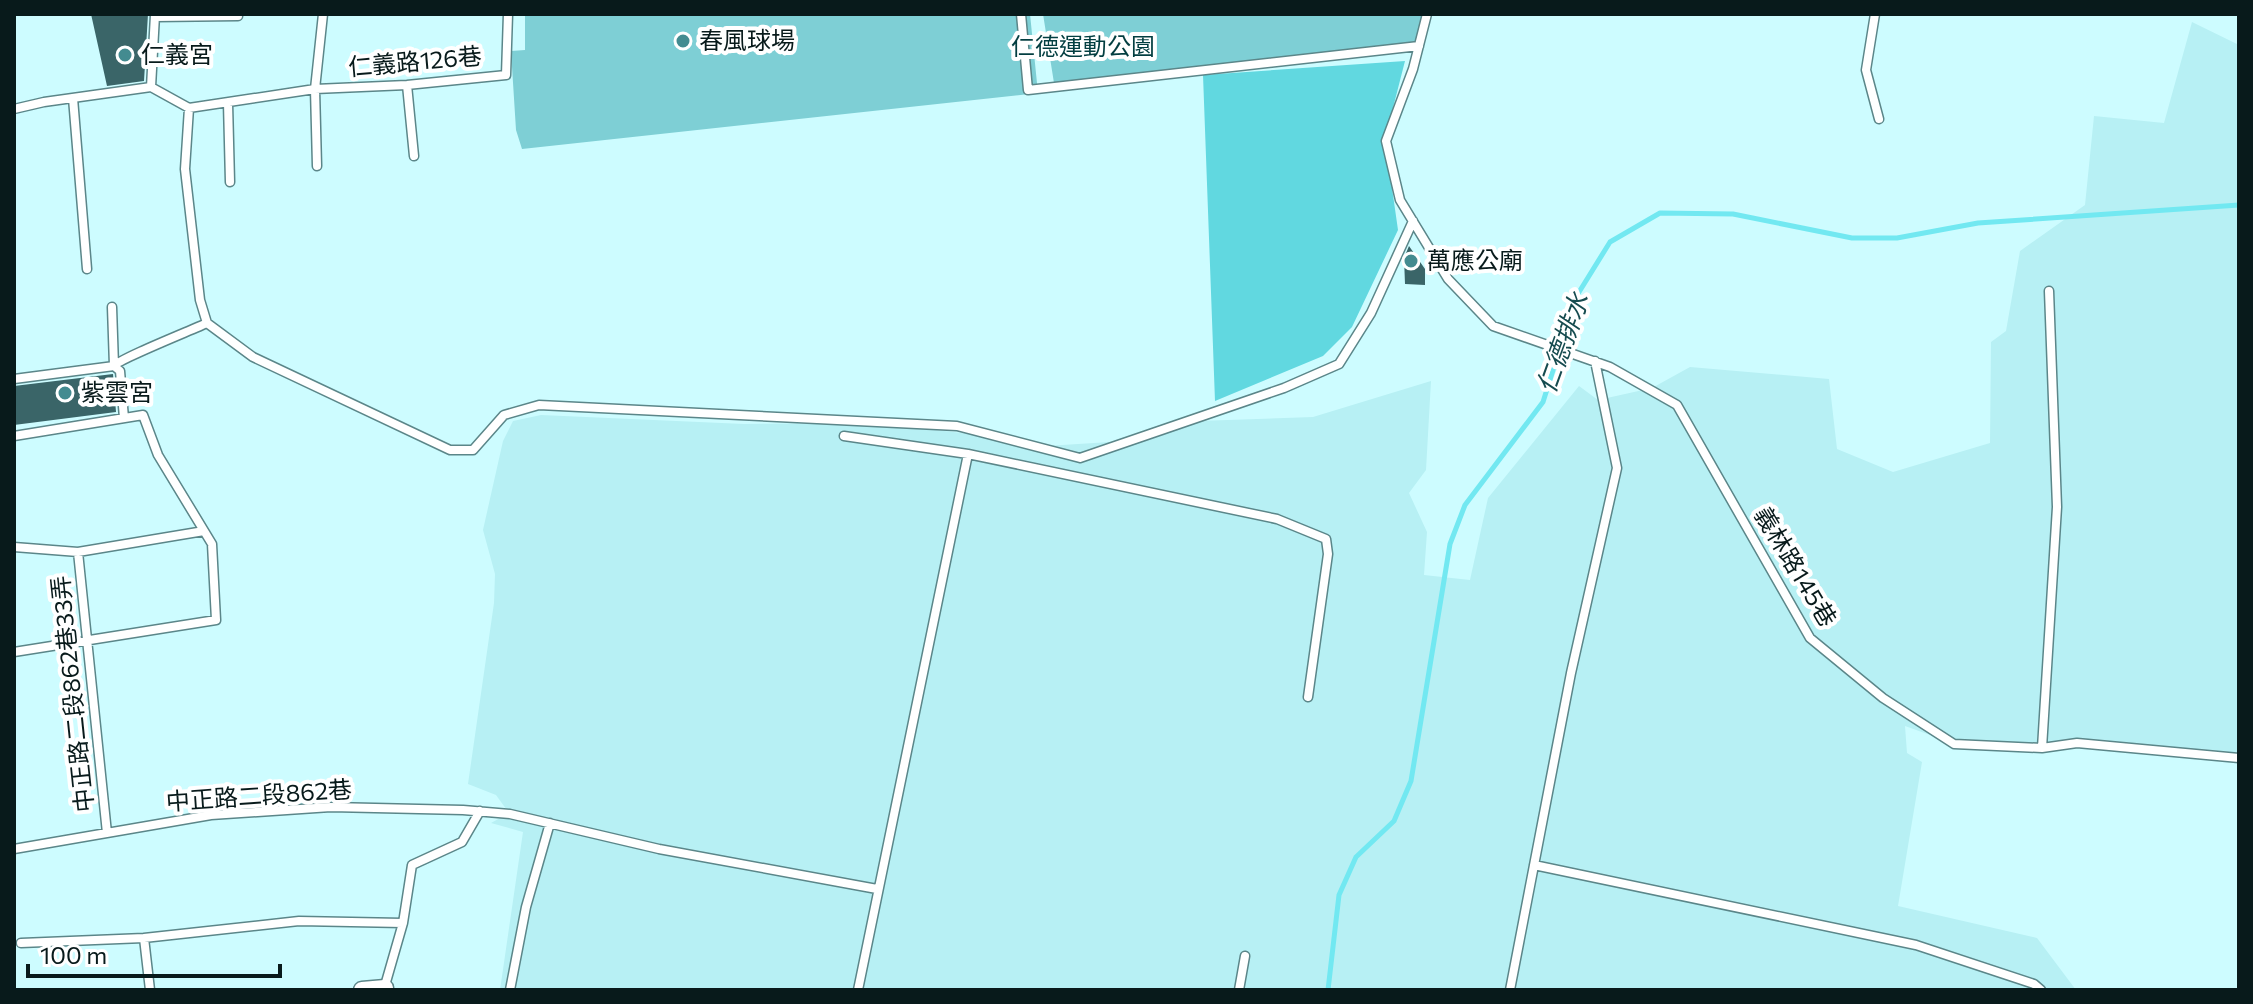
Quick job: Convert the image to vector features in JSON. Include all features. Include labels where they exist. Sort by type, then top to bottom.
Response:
[{"type":"street","points":[[362,990],[384,989]]},
{"type":"lane","points":[[317,166],[315,89],[323,14]]},
{"type":"lane","name":"仁義路126巷","points":[[189,108],[315,89],[407,85],[506,75],[508,14]]},
{"type":"lane","points":[[1021,14],[1028,90],[1419,46]]},
{"type":"lane","name":"義林路145巷","points":[[1427,14],[1386,141],[1400,200],[1448,279],[1493,326],[1595,361],[1677,405],[1810,638],[1883,698],[1954,744],[2042,748],[2077,743],[2239,758]]},
{"type":"lane","points":[[1875,14],[1866,70],[1879,119]]},
{"type":"lane","points":[[151,87],[155,15],[238,16]]},
{"type":"lane","points":[[407,85],[414,156]]},
{"type":"lane","points":[[14,109],[151,87],[189,108],[185,169],[200,300],[207,323],[253,357],[450,450],[473,450],[504,415],[539,405],[957,426],[1080,458],[1284,388],[1339,364],[1371,313],[1413,221]]},
{"type":"lane","points":[[73,98],[87,269]]},
{"type":"lane","points":[[228,103],[230,182]]},
{"type":"lane","points":[[2042,748],[2057,507],[2049,291]]},
{"type":"lane","points":[[112,307],[114,366],[120,371],[124,418]]},
{"type":"lane","points":[[14,379],[114,366],[118,361],[135,357],[207,323]]},
{"type":"lane","points":[[1510,990],[1617,468],[1595,361]]},
{"type":"lane","points":[[14,436],[143,415],[158,455],[212,544],[216,620],[14,652]]},
{"type":"lane","points":[[844,436],[968,454],[1277,519],[1326,539],[1328,554],[1308,697]]},
{"type":"lane","points":[[858,990],[968,454]]},
{"type":"lane","points":[[14,547],[78,552],[204,531]]},
{"type":"lane","name":"中正路二段862巷33弄","points":[[78,552],[107,833]]},
{"type":"lane","name":"中正路二段862巷","points":[[14,849],[211,815],[331,807],[480,811],[510,814],[659,849],[877,889]]},
{"type":"lane","points":[[384,989],[403,923],[412,865],[462,842],[480,811]]},
{"type":"lane","points":[[510,990],[526,907],[550,823]]},
{"type":"lane","points":[[1534,865],[1916,945],[2034,984],[2041,990]]},
{"type":"lane","points":[[21,943],[144,938],[299,921],[403,923]]},
{"type":"lane","points":[[144,938],[150,990]]},
{"type":"lane","points":[[1239,990],[1245,956]]},
{"type":"shaded area","points":[[2192,22],[2239,45],[2239,758],[2077,743],[1958,745],[1905,726],[1907,753],[1922,762],[1898,906],[2037,938],[2076,990],[500,990],[523,832],[491,823],[509,813],[496,795],[468,784],[494,603],[495,574],[483,530],[503,441],[513,421],[541,415],[744,424],[873,423],[989,436],[1046,446],[1126,441],[1169,422],[1313,417],[1431,381],[1426,470],[1409,493],[1427,532],[1424,575],[1470,580],[1488,498],[1579,386],[1598,400],[1652,388],[1690,367],[1829,379],[1837,449],[1893,472],[1990,443],[1991,342],[2006,331],[2020,251],[2085,205],[2094,116],[2164,123]]},
{"type":"shaded area","points":[[1405,61],[1385,139],[1398,230],[1352,327],[1323,356],[1215,401],[1203,75]]},
{"type":"green space","points":[[525,14],[1030,14],[1038,93],[522,149],[516,130],[511,51],[525,50]]},
{"type":"green space","name":"仁德運動公園","points":[[1043,14],[1425,14],[1414,48],[1054,83]]},
{"type":"building","name":"仁義宮","points":[[91,14],[148,14],[144,81],[107,86]]},
{"type":"building","name":"萬應公廟","points":[[1409,246],[1425,269],[1425,285],[1405,284],[1404,258]]},
{"type":"building","name":"紫雲宮","points":[[113,374],[116,412],[14,425],[14,386]]},
{"type":"waterway","name":"仁德排水","points":[[1328,990],[1339,895],[1356,857],[1394,821],[1411,781],[1450,544],[1465,505],[1543,402],[1576,297],[1610,242],[1660,213],[1733,214],[1852,238],[1897,238],[1978,223],[2239,205]]},
{"type":"place","name":"春風球場","points":[[683,41]]},
{"type":"place","name":"仁義宮","points":[[125,55]]},
{"type":"place","name":"萬應公廟","points":[[1411,261]]},
{"type":"place","name":"紫雲宮","points":[[65,393]]}]
